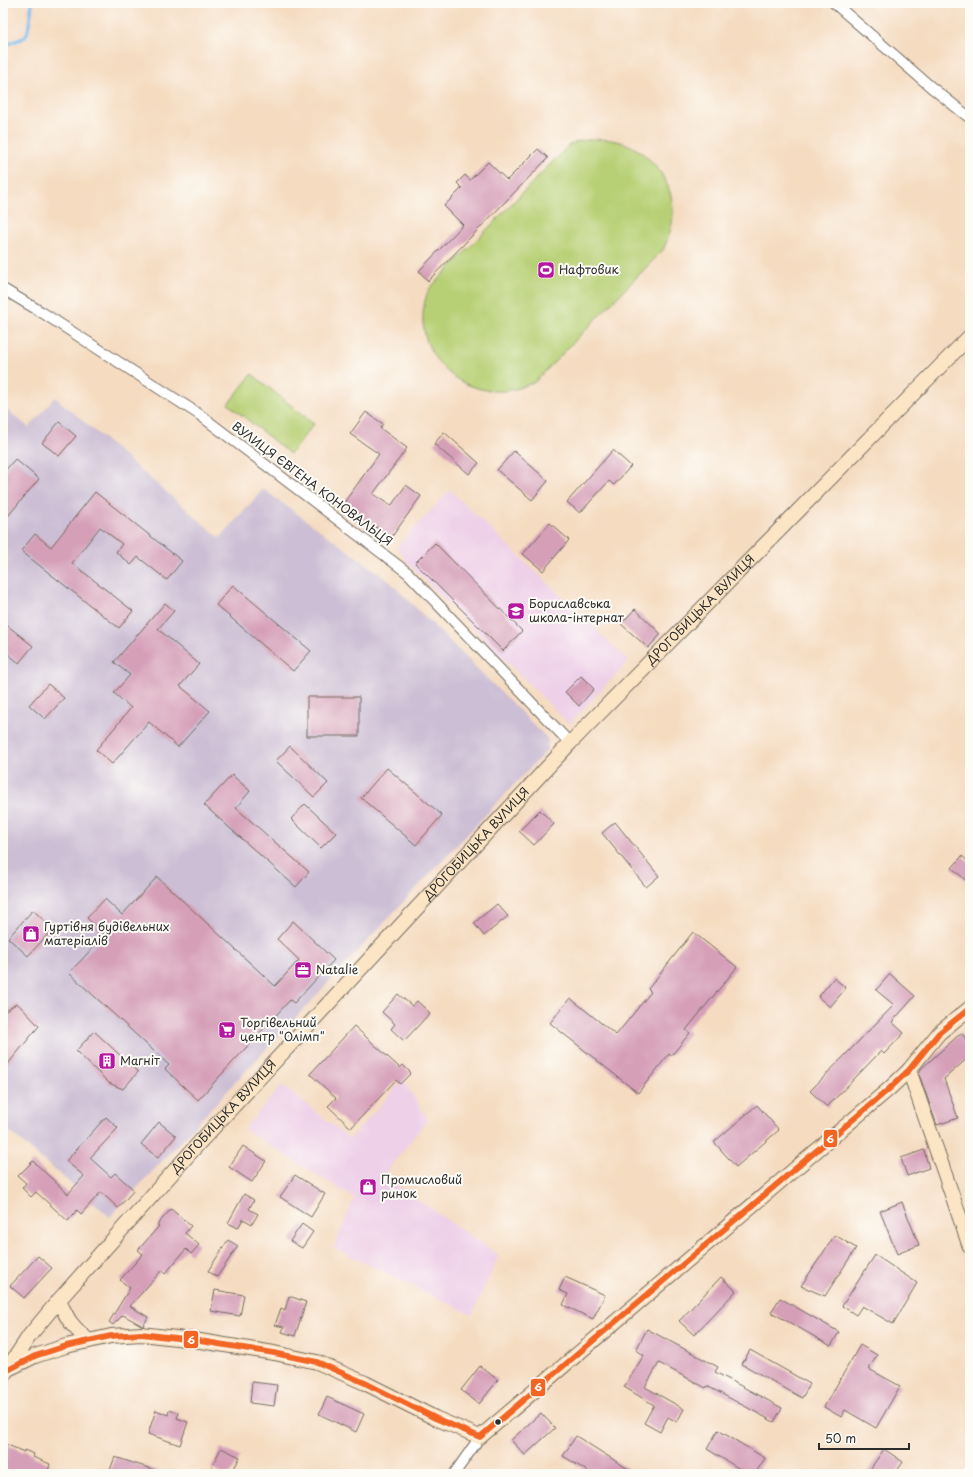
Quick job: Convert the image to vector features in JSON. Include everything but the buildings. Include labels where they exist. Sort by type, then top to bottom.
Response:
[{"type":"main road","name":"ДРОГОБИЦЬКА ВУЛИЦЯ","points":[[4,1372],[30,1335],[59,1300],[199,1143],[570,743],[970,336]]},
{"type":"main road","points":[[4,1372],[35,1356],[111,1336],[149,1335],[194,1340],[274,1353],[317,1362],[365,1383],[434,1418],[480,1436],[889,1089],[909,1070],[939,1033],[970,1008]]},
{"type":"main road","points":[[909,1070],[970,1247]]},
{"type":"main road","points":[[59,1300],[66,1318],[72,1326],[89,1341]]},
{"type":"street","points":[[834,3],[931,87],[970,118]]},
{"type":"street","name":"ВУЛИЦЯ ЄВГЕНА КОНОВАЛЬЦЯ","points":[[3,289],[50,317],[200,415],[408,573],[570,743]]},
{"type":"street","points":[[454,1474],[480,1436]]},
{"type":"shaded area","points":[[55,397],[220,538],[263,489],[387,579],[548,739],[547,750],[110,1217],[3,1126],[3,406],[29,428]]},
{"type":"shaded area","name":"Бориславська школа-інтернат","points":[[450,490],[629,661],[569,724],[407,562],[397,547]]},
{"type":"shaded area","name":"Промисловий ринок","points":[[403,1080],[428,1119],[383,1176],[499,1255],[472,1315],[334,1248],[354,1198],[244,1129],[282,1085],[350,1139]]},
{"type":"green space","name":"Нафтовик","points":[[598,139],[617,141],[639,151],[649,159],[664,179],[669,190],[673,215],[670,233],[663,250],[535,382],[516,389],[496,391],[477,388],[461,381],[446,371],[435,358],[427,342],[423,325],[424,307],[429,289],[569,145],[579,141]]},
{"type":"green space","points":[[252,374],[314,424],[290,454],[228,404]]},
{"type":"waterway","points":[[3,49],[8,44],[25,37],[29,27],[32,3]]},
{"type":"transit line","name":"6","points":[[6,1371],[35,1356],[66,1346],[111,1336],[141,1334],[194,1340],[274,1353],[317,1362],[365,1383],[435,1418],[480,1437],[889,1089],[909,1070],[939,1033],[970,1008]]},
{"type":"place","name":"Нафтовик","points":[[546,270]]},
{"type":"place","name":"Бориславська школа-інтернат","points":[[516,611]]},
{"type":"place","name":"Гуртівня будівельних матеріалів","points":[[31,934]]},
{"type":"place","name":"Natalie","points":[[303,970]]},
{"type":"place","name":"Торгівельний центр \"Олімп\"","points":[[227,1030]]},
{"type":"place","name":"Магніт","points":[[107,1061]]},
{"type":"place","name":"Промисловий ринок","points":[[368,1187]]}]
